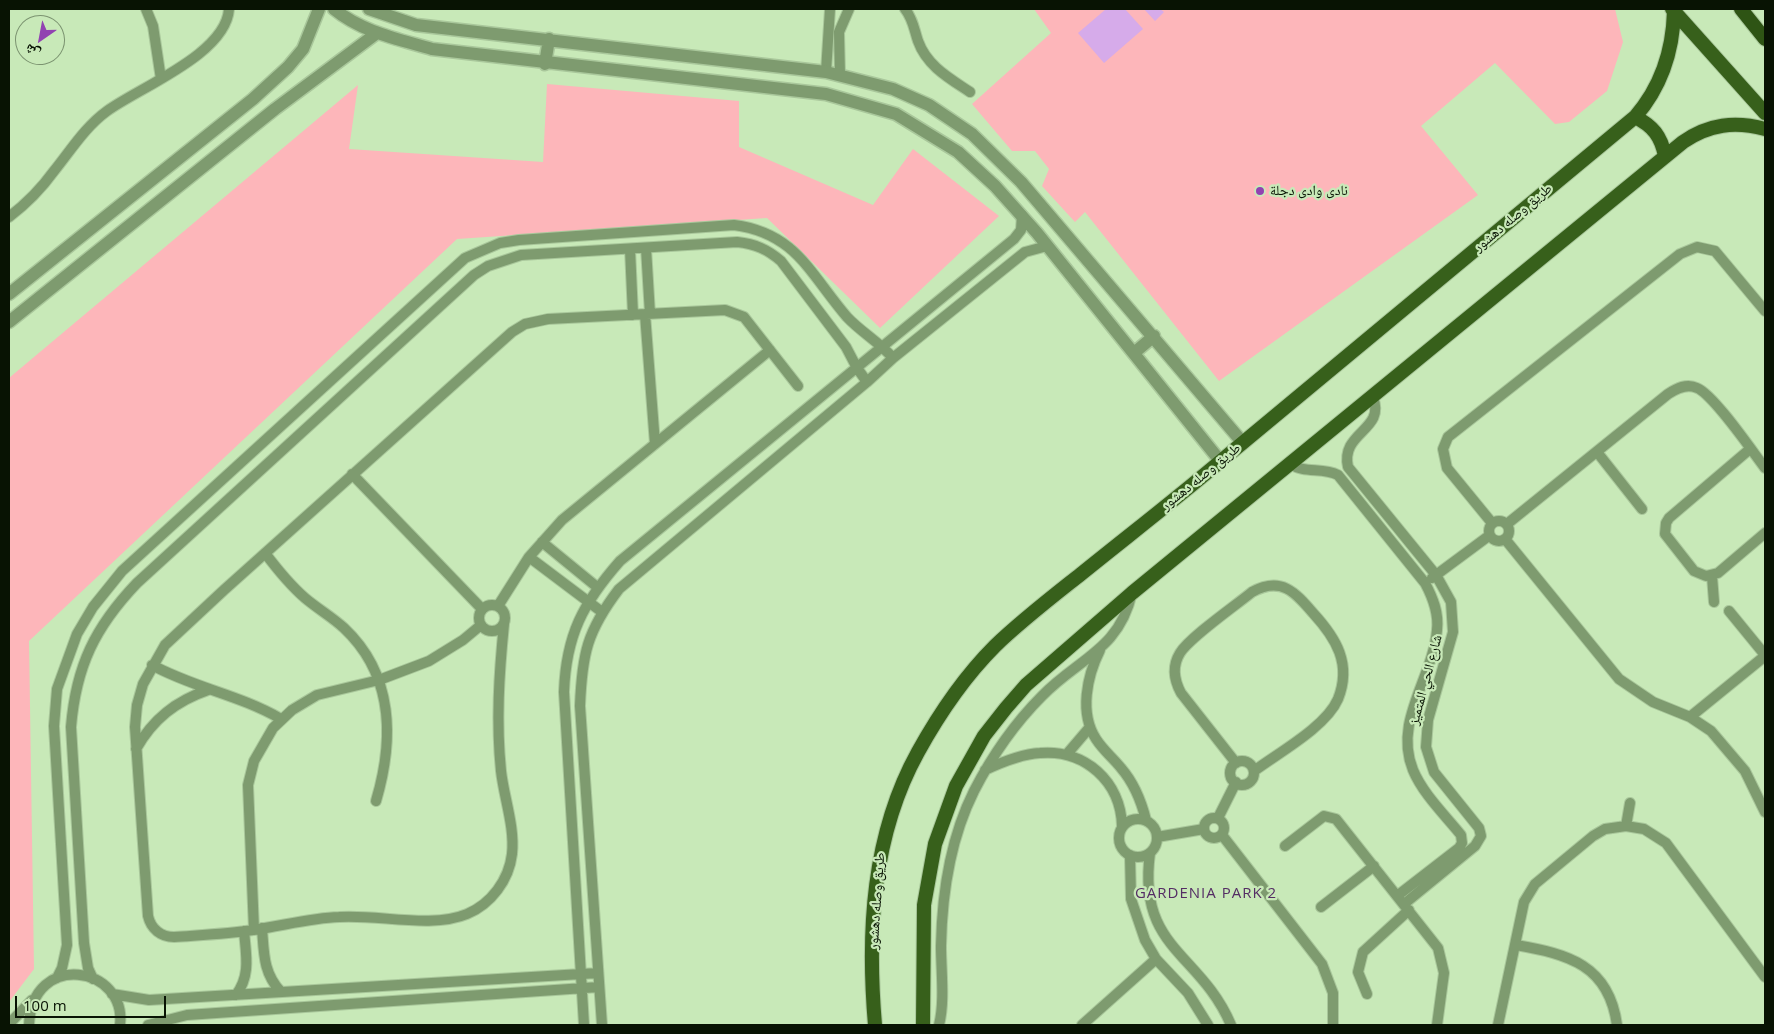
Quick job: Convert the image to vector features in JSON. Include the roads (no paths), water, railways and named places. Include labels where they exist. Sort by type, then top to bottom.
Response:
[{"type":"highway","points":[[1742,9],[1765,38]]},
{"type":"main road","points":[[1673,10],[1765,113]]},
{"type":"main road","name":"طريق وصله دهشور","points":[[875,1025],[871,984],[876,881],[881,846],[902,786],[917,754],[963,683],[994,647],[1034,611],[1221,462],[1636,117],[1663,74],[1672,44],[1673,10]]},
{"type":"main road","points":[[1636,117],[1655,131],[1660,138],[1664,156]]},
{"type":"main road","points":[[923,1025],[926,890],[935,844],[956,786],[984,736],[1026,684],[1132,593],[1373,398],[1664,156],[1698,132],[1720,125],[1746,124],[1765,129]]},
{"type":"street","points":[[146,9],[153,26],[161,79]]},
{"type":"street","points":[[9,217],[38,192],[87,129],[106,112],[184,66],[216,36],[224,27],[229,9]]},
{"type":"street","points":[[9,294],[253,99],[288,67],[303,49],[320,9]]},
{"type":"street","points":[[334,9],[359,26],[432,49],[545,64],[826,94],[896,114],[939,138],[982,172],[1047,246],[1221,462]]},
{"type":"street","points":[[369,9],[416,25],[826,72],[893,89],[918,99],[972,134],[1021,182],[1154,336],[1243,443]]},
{"type":"street","points":[[826,94],[830,9]]},
{"type":"street","points":[[840,97],[839,32],[849,9]]},
{"type":"street","points":[[906,9],[912,19],[918,42],[932,65],[970,92]]},
{"type":"street","points":[[9,322],[275,110],[377,33]]},
{"type":"street","points":[[545,64],[549,39]]},
{"type":"street","points":[[584,1025],[564,692],[569,648],[576,623],[597,587],[620,561],[1014,239],[1021,230],[1022,216]]},
{"type":"street","points":[[57,978],[62,968],[67,945],[54,726],[57,689],[77,634],[93,607],[122,571],[465,258],[500,243],[519,240],[734,225],[751,227],[782,240],[794,251],[848,317],[893,358]]},
{"type":"street","points":[[120,1025],[118,1006],[112,994],[93,978],[88,968],[84,943],[71,727],[73,700],[89,648],[102,624],[118,602],[137,583],[474,275],[504,260],[521,255],[737,242],[753,244],[768,251],[781,261],[846,347],[856,368],[867,382]]},
{"type":"street","points":[[602,1025],[580,706],[585,651],[592,628],[619,589],[867,382],[893,358],[1024,252],[1047,246]]},
{"type":"street","points":[[1492,523],[1447,468],[1443,448],[1448,436],[1680,254],[1697,247],[1715,251],[1765,311]]},
{"type":"street","points":[[646,248],[655,444]]},
{"type":"street","points":[[630,249],[632,314]]},
{"type":"street","points":[[504,624],[492,631],[481,625],[479,617],[482,609],[490,605],[498,606],[504,612],[504,624],[498,675],[498,743],[512,837],[509,868],[498,889],[483,904],[468,914],[450,920],[432,921],[340,916],[305,920],[253,930],[169,937],[159,933],[151,926],[148,916],[135,727],[137,705],[143,684],[152,665],[166,645],[181,629],[352,474],[519,328],[540,320],[632,314],[732,311],[744,317],[798,386]]},
{"type":"street","points":[[1134,353],[1154,336]]},
{"type":"street","points":[[498,606],[530,557],[574,510],[770,350]]},
{"type":"street","points":[[1507,524],[1679,387],[1696,387],[1709,397],[1765,468]]},
{"type":"street","points":[[1292,464],[1300,470],[1325,470],[1338,475],[1348,467],[1349,447],[1374,418],[1376,411],[1373,398]]},
{"type":"street","points":[[1750,449],[1666,523],[1665,534],[1694,571],[1699,575],[1712,576],[1765,533]]},
{"type":"street","points":[[1597,452],[1642,509]]},
{"type":"street","name":"شارع الحي المتميز","points":[[1348,467],[1436,574],[1451,602],[1454,617],[1453,632],[1425,733],[1428,760],[1441,784],[1478,828],[1481,836],[1475,846],[1431,876]]},
{"type":"street","points":[[352,474],[482,609]]},
{"type":"street","name":"شارع الحي المتميز","points":[[1338,475],[1425,583],[1432,598],[1437,630],[1408,728],[1409,756],[1419,783],[1462,840],[1459,848],[1403,903],[1362,952],[1358,972],[1367,994]]},
{"type":"street","points":[[1500,520],[1507,524],[1509,530],[1505,539],[1496,541],[1490,535],[1489,527],[1492,523],[1500,520]]},
{"type":"street","points":[[1425,583],[1490,535]]},
{"type":"street","points":[[1505,539],[1620,679],[1653,702],[1690,717],[1711,731],[1745,771],[1765,812]]},
{"type":"street","points":[[542,542],[597,587]]},
{"type":"street","points":[[265,553],[294,588],[352,636],[361,646],[379,680],[386,710],[388,741],[385,772],[376,801]]},
{"type":"street","points":[[530,557],[587,603],[602,612]]},
{"type":"street","points":[[1712,576],[1714,602]]},
{"type":"street","points":[[1236,763],[1181,693],[1175,678],[1176,662],[1187,644],[1252,592],[1261,588],[1281,586],[1298,596],[1332,634],[1342,659],[1342,686],[1337,700],[1320,722],[1254,771]]},
{"type":"street","points":[[939,1025],[941,1018],[942,920],[948,868],[963,818],[985,770],[1012,730],[1044,694],[1100,650],[1122,624],[1132,593]]},
{"type":"street","points":[[1690,717],[1765,655],[1729,612]]},
{"type":"street","points":[[236,995],[244,982],[248,970],[253,930],[248,785],[259,749],[281,719],[317,695],[379,680],[429,661],[463,640],[481,625]]},
{"type":"street","points":[[1100,650],[1089,682],[1087,704],[1090,727],[1103,749],[1130,780],[1146,820],[1154,827],[1157,837],[1150,853],[1147,873],[1148,893],[1153,913],[1161,931],[1172,948],[1216,994],[1231,1025]]},
{"type":"street","points":[[152,665],[208,690],[241,699],[281,719]]},
{"type":"street","points":[[1427,667],[1443,671]]},
{"type":"street","points":[[136,748],[152,726],[172,708],[208,690]]},
{"type":"street","points":[[1067,754],[1090,727]]},
{"type":"street","points":[[985,770],[1026,755],[1040,752],[1067,754],[1092,766],[1112,786],[1122,812],[1122,826],[1118,835],[1120,845],[1130,855],[1140,857],[1150,853]]},
{"type":"street","points":[[1246,761],[1254,771],[1253,778],[1249,783],[1242,784],[1236,782],[1231,771],[1236,763],[1246,761]]},
{"type":"street","points":[[1218,818],[1236,782]]},
{"type":"street","points":[[1626,826],[1630,803]]},
{"type":"street","points":[[1285,846],[1320,818],[1328,816],[1336,819],[1438,948],[1444,964],[1437,1025]]},
{"type":"street","points":[[1218,818],[1209,819],[1205,823],[1204,829],[1207,835],[1213,838],[1222,835]]},
{"type":"street","points":[[1218,818],[1224,824],[1222,835],[1322,964],[1332,993],[1334,1025]]},
{"type":"street","points":[[1122,826],[1133,819],[1146,820]]},
{"type":"street","points":[[1498,1025],[1524,902],[1534,884],[1593,836],[1605,830],[1626,826],[1644,829],[1666,843],[1765,977]]},
{"type":"street","points":[[1157,837],[1204,829]]},
{"type":"street","points":[[1130,855],[1129,877],[1133,906],[1144,940],[1156,959],[1188,993],[1208,1025]]},
{"type":"street","points":[[1321,907],[1374,866]]},
{"type":"street","points":[[253,930],[269,977],[281,992]]},
{"type":"street","points":[[1516,945],[1561,953],[1580,963],[1596,976],[1608,994],[1616,1013],[1618,1025]]},
{"type":"street","points":[[1082,1025],[1156,959]]},
{"type":"street","points":[[112,994],[149,1000],[598,973]]},
{"type":"street","points":[[9,1024],[47,983],[69,975],[93,978]]},
{"type":"street","points":[[148,1025],[187,1015],[600,987]]},
{"type":"street","points":[[29,1025],[29,1010],[33,1000]]},
{"type":"place","name":"نادى وادى دجلة","points":[[1260,191]]},
{"type":"district","name":"GARDENIA PARK 2","points":[[1206,894]]}]
